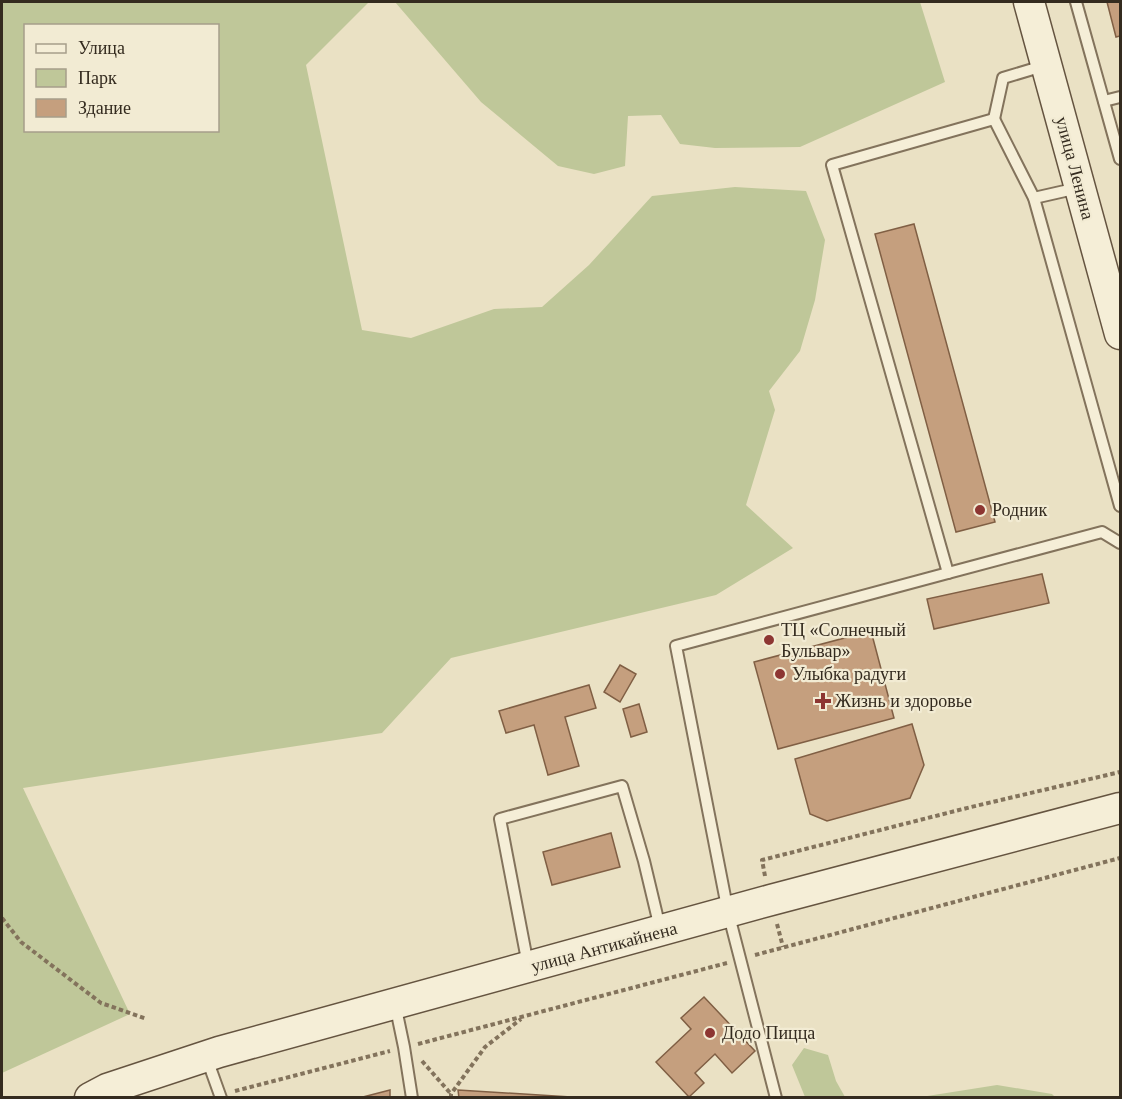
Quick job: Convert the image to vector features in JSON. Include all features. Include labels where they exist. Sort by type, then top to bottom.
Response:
[{"type":"main road","name":"улица Ленина","points":[[1029,2],[1120,334]]},
{"type":"main road","name":"улица Антикайнена","points":[[90,1098],[107,1089],[206,1056],[728,912],[1120,808]]},
{"type":"lane","points":[[1076,2],[1120,159]]},
{"type":"lane","points":[[1047,65],[1004,78],[994,118],[1034,198],[1120,506]]},
{"type":"lane","points":[[1104,101],[1120,98]]},
{"type":"lane","points":[[948,573],[832,165],[994,118]]},
{"type":"lane","points":[[1034,198],[1080,188]]},
{"type":"lane","points":[[776,1098],[728,912],[676,646],[1102,532],[1120,543]]},
{"type":"lane","points":[[528,967],[500,819],[544,807],[622,786],[661,931]]},
{"type":"lane","points":[[394,1004],[407,1047],[412,1098]]},
{"type":"lane","points":[[206,1056],[221,1096]]},
{"type":"path","points":[[762,860],[1120,772]]},
{"type":"path","points":[[221,1096],[1120,858]]},
{"type":"path","points":[[2,918],[21,942],[101,1003],[147,1019]]},
{"type":"path","points":[[407,1047],[451,1096],[485,1047],[523,1017]]},
{"type":"green space","points":[[2,2],[369,2],[306,65],[362,330],[411,338],[494,309],[542,307],[589,265],[652,196],[735,187],[806,191],[825,240],[815,300],[800,351],[769,391],[775,410],[746,505],[793,548],[716,595],[451,658],[382,733],[23,788],[130,1014],[2,1073]]},
{"type":"green space","points":[[395,2],[920,2],[945,82],[800,147],[715,148],[680,144],[661,115],[628,116],[625,166],[594,174],[558,166],[481,102]]},
{"type":"green space","points":[[804,1048],[828,1055],[836,1081],[845,1097],[805,1097],[792,1065]]},
{"type":"green space","points":[[997,1085],[1052,1094],[1055,1097],[921,1097]]},
{"type":"building","points":[[1107,2],[1120,2],[1120,36],[1116,37]]},
{"type":"building","points":[[914,224],[995,522],[956,532],[875,234]]},
{"type":"building","points":[[1042,574],[1049,603],[934,629],[927,599]]},
{"type":"building","points":[[871,631],[894,718],[778,749],[754,662]]},
{"type":"building","points":[[620,665],[636,674],[620,702],[604,692]]},
{"type":"building","points":[[589,685],[596,708],[565,717],[579,766],[548,775],[534,725],[506,733],[499,711]]},
{"type":"building","points":[[639,704],[647,732],[631,737],[623,709]]},
{"type":"building","points":[[912,724],[924,765],[910,798],[827,821],[810,814],[795,759]]},
{"type":"building","points":[[611,833],[620,867],[552,885],[543,852]]},
{"type":"building","points":[[704,997],[755,1051],[732,1073],[715,1054],[695,1073],[704,1083],[689,1097],[656,1062],[691,1029],[681,1018]]},
{"type":"building","points":[[390,1090],[390,1098],[359,1098]]},
{"type":"building","points":[[458,1090],[587,1098],[459,1098]]},
{"type":"place","name":"Родник","points":[[980,510]]},
{"type":"place","name":"ТЦ «Солнечный Бульвар»","points":[[769,640]]},
{"type":"place","name":"Улыбка радуги","points":[[780,674]]},
{"type":"place","name":"Жизнь и здоровье","points":[[823,701]]},
{"type":"place","name":"Додо Пицца","points":[[710,1033]]}]
